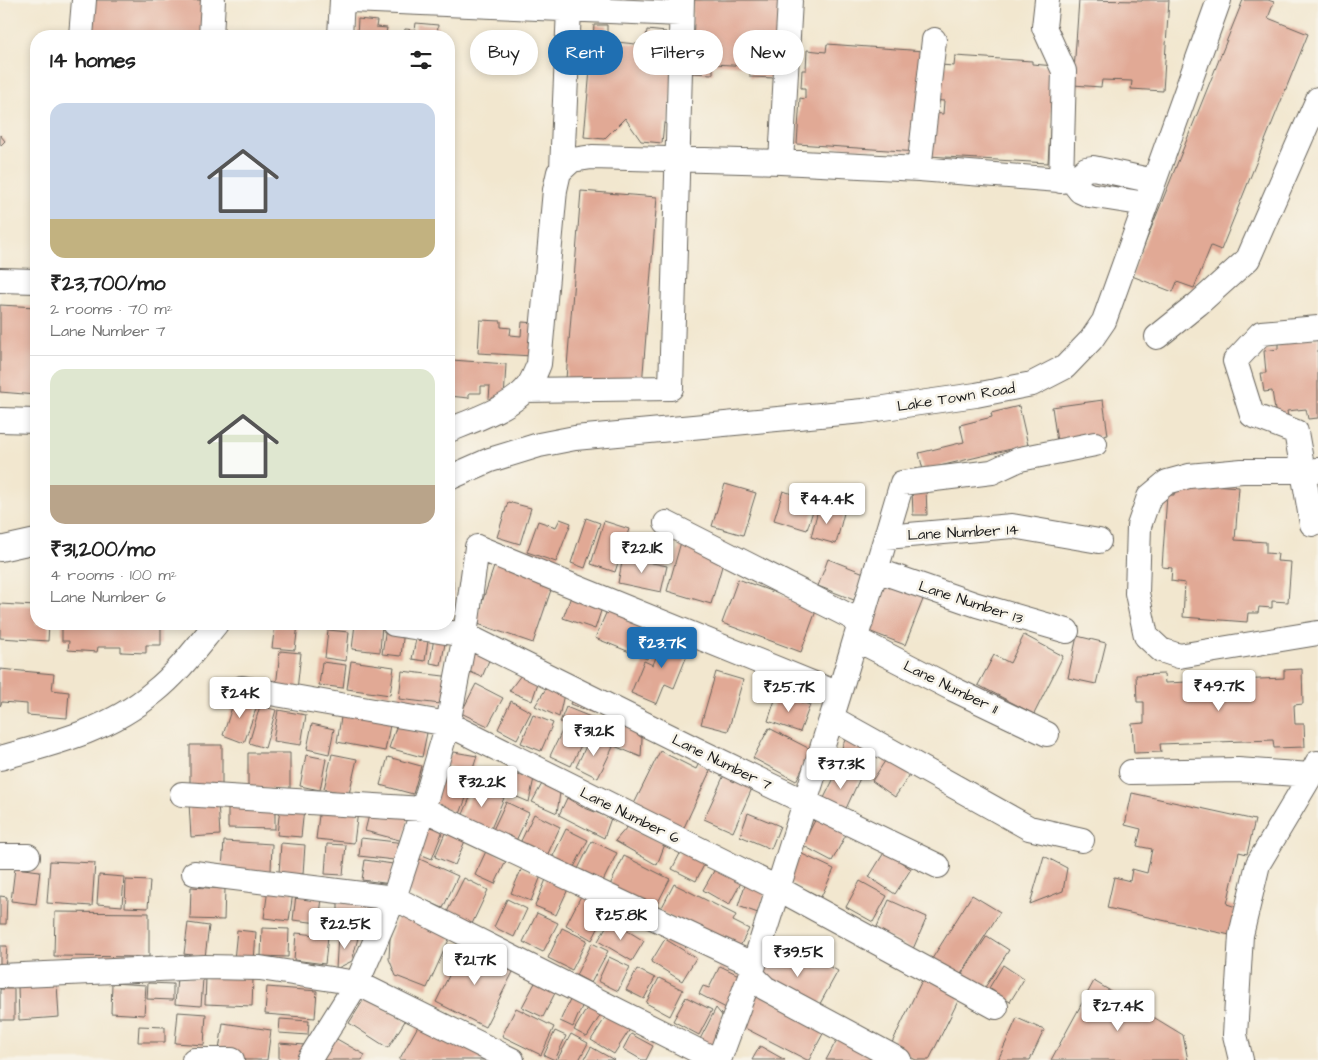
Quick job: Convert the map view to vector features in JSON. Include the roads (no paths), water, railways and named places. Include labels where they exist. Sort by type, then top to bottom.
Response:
[{"type":"street","points":[[82,30],[84,0]]},
{"type":"street","points":[[340,30],[342,0]]},
{"type":"street","points":[[351,0],[568,9],[681,7],[671,388],[524,390]]},
{"type":"street","points":[[781,162],[790,0]]},
{"type":"street","points":[[1046,0],[1044,27],[1064,71],[1066,181]]},
{"type":"street","name":"Lake Town Road","points":[[455,475],[490,460],[540,445],[575,438],[864,411],[976,395],[1032,384],[1065,367],[1091,340],[1104,321],[1219,0]]},
{"type":"street","points":[[212,30],[216,2]]},
{"type":"street","points":[[562,169],[568,9]]},
{"type":"street","points":[[919,169],[934,40]]},
{"type":"street","points":[[1157,338],[1248,259],[1318,99]]},
{"type":"street","points":[[455,428],[506,405],[529,386],[539,364],[555,190],[560,172],[572,160],[592,157],[781,162],[919,169],[1066,181],[1089,195],[1146,204]]},
{"type":"street","points":[[1066,181],[1092,168],[1154,181]]},
{"type":"street","points":[[0,280],[30,281]]},
{"type":"street","points":[[1312,524],[1311,471],[1296,432],[1252,415],[1235,361],[1261,333],[1318,328]]},
{"type":"street","points":[[0,420],[30,421]]},
{"type":"street","points":[[194,873],[394,898],[717,1060],[753,969],[779,889],[902,483],[992,472],[1020,459],[1095,444]]},
{"type":"street","points":[[1311,471],[1242,471],[1189,476],[1167,482],[1149,497],[1139,526],[1137,593],[1146,636],[1161,650],[1180,656],[1318,634]]},
{"type":"street","name":"Lane Number 11","points":[[666,523],[858,630],[953,689],[1047,734]]},
{"type":"street","name":"Lane Number 14","points":[[886,537],[1012,526],[1099,541]]},
{"type":"street","points":[[0,549],[30,542]]},
{"type":"street","points":[[309,1060],[357,983],[394,898],[448,724],[466,635],[477,547],[839,694]]},
{"type":"street","name":"Lane Number 13","points":[[876,570],[977,605],[1067,631]]},
{"type":"street","points":[[0,758],[70,739],[113,721],[154,693],[179,668],[211,630]]},
{"type":"street","name":"Lane Number 7","points":[[433,630],[466,635],[938,866]]},
{"type":"street","name":"Lane Number 6","points":[[242,688],[448,724],[779,889],[996,1007]]},
{"type":"street","points":[[832,718],[1029,828],[1082,840]]},
{"type":"street","points":[[1131,772],[1314,768]]},
{"type":"street","points":[[1241,1060],[1235,1035],[1241,935],[1258,864],[1314,768]]},
{"type":"street","points":[[182,794],[423,809],[753,969],[766,988],[899,1060]]},
{"type":"street","points":[[0,856],[28,856]]},
{"type":"street","points":[[0,976],[204,967],[260,968],[357,983],[512,1060]]},
{"type":"street","points":[[194,1060],[232,1060]]}]
